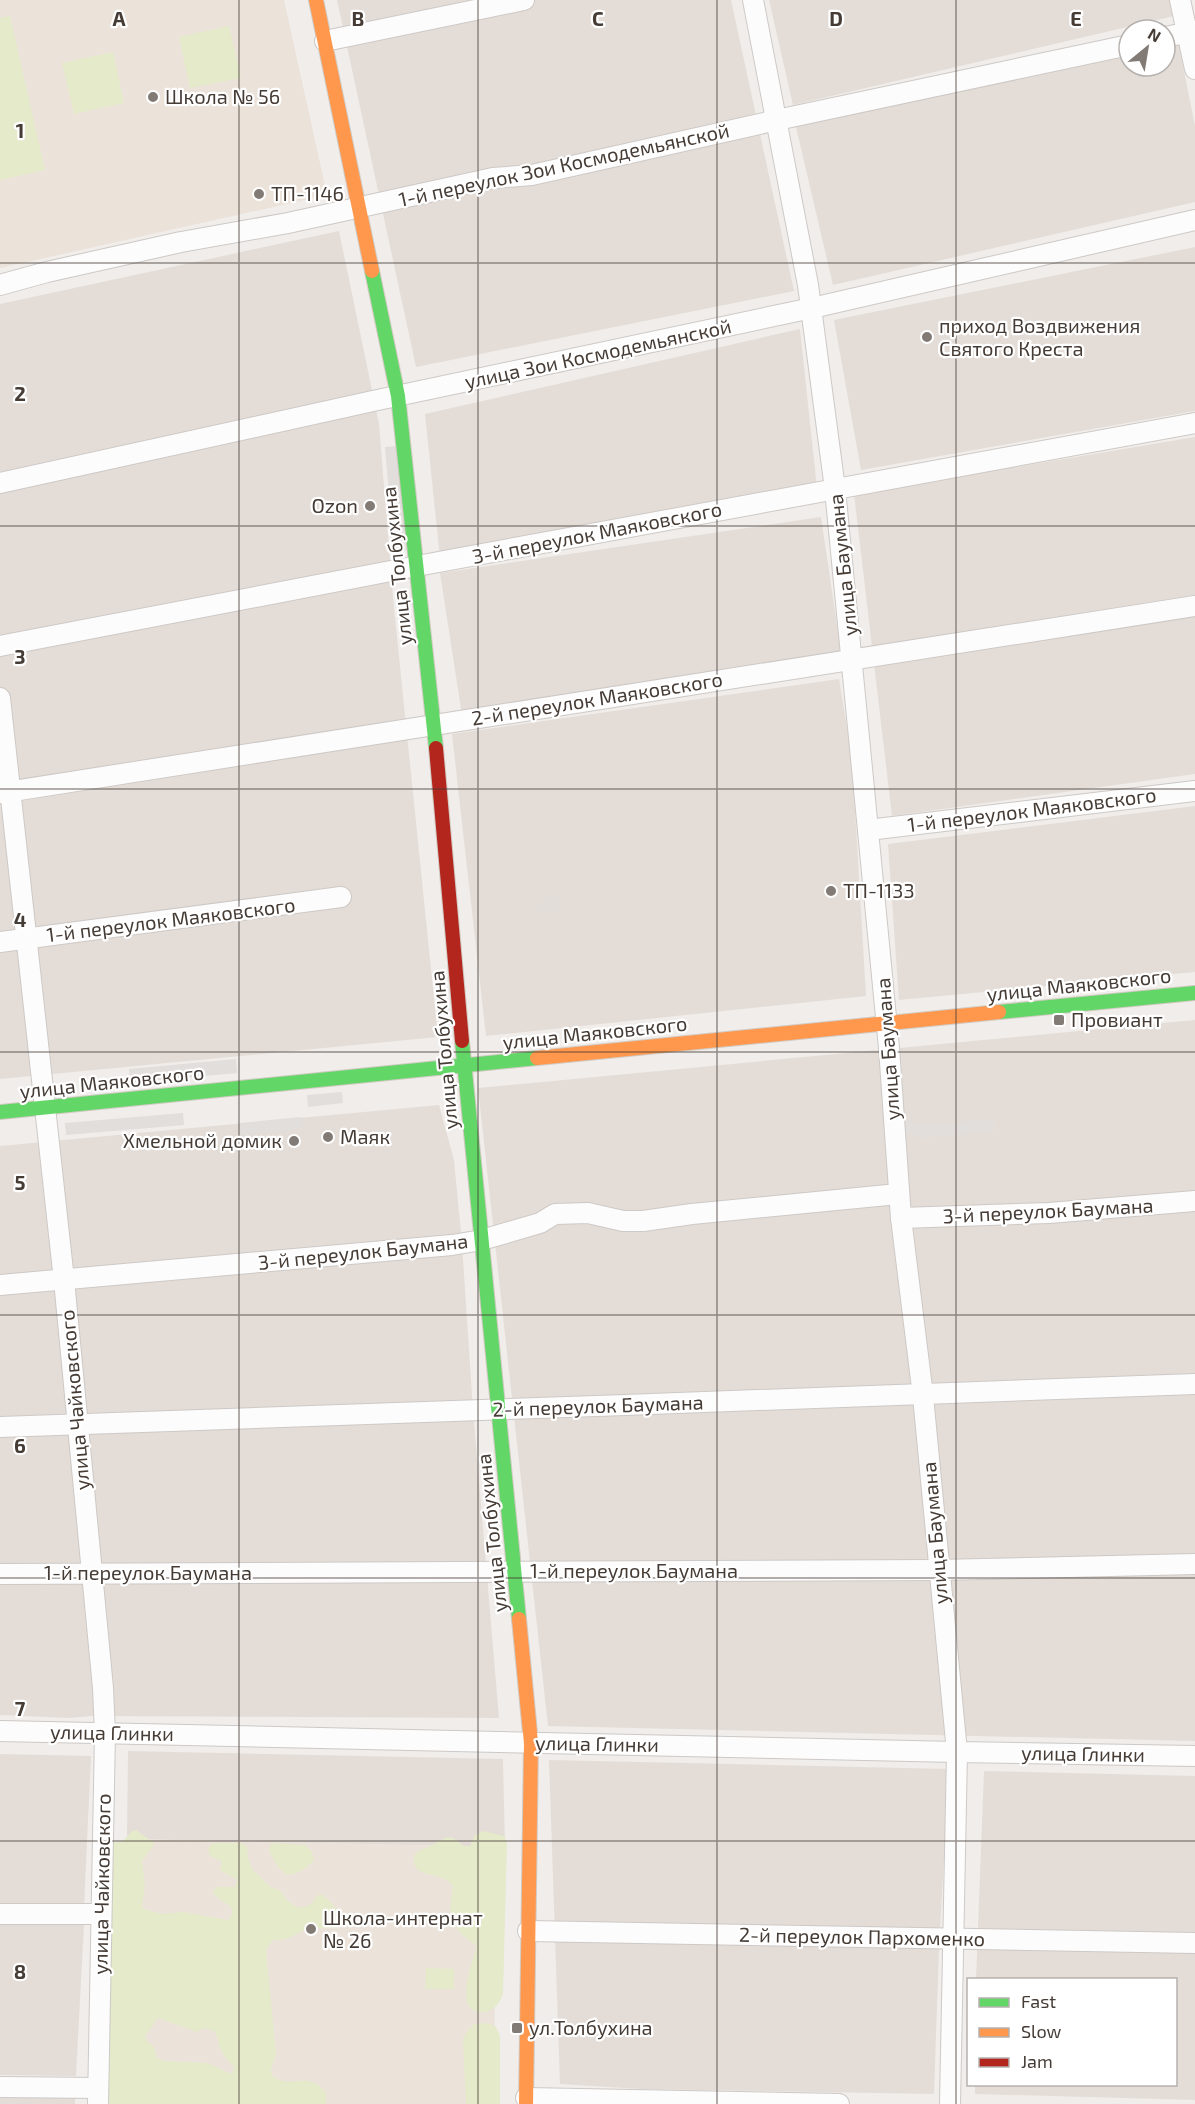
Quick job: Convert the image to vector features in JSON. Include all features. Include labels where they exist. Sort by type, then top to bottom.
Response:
[{"type":"street","name":"улица Толбухина","points":[[316,0],[398,396],[434,724],[464,1066],[531,1743],[526,2101]]},
{"type":"street","points":[[325,41],[524,0]]},
{"type":"street","name":"улица Баумана","points":[[753,0],[812,308],[836,489],[886,1023],[900,1218],[923,1396],[957,1752],[950,2104]]},
{"type":"street","points":[[1180,0],[1191,32],[1195,69]]},
{"type":"street","name":"1-й переулок Зои Космодемьянской","points":[[0,285],[159,247],[288,223],[493,178],[532,175],[1117,48]]},
{"type":"street","name":"улица Зои Космодемьянской","points":[[0,483],[812,308],[1195,220]]},
{"type":"street","name":"3-й переулок Маяковского","points":[[0,646],[417,566],[1195,423]]},
{"type":"street","name":"2-й переулок Маяковского","points":[[5,792],[1195,606]]},
{"type":"street","name":"улица Чайковского","points":[[0,698],[5,792],[26,939],[64,1280],[105,1733],[98,2096]]},
{"type":"street","name":"1-й переулок Маяковского","points":[[868,830],[1195,791]]},
{"type":"street","name":"1-й переулок Маяковского","points":[[0,942],[341,897]]},
{"type":"street","name":"улица Маяковского","points":[[0,1112],[1195,993]]},
{"type":"street","name":"3-й переулок Баумана","points":[[0,1285],[452,1245],[482,1240],[540,1223],[555,1214],[588,1213],[623,1221],[643,1221],[692,1214],[898,1194]]},
{"type":"street","name":"3-й переулок Баумана","points":[[900,1218],[1049,1213],[1195,1201]]},
{"type":"street","name":"2-й переулок Баумана","points":[[0,1428],[923,1396],[1195,1384]]},
{"type":"street","name":"1-й переулок Баумана","points":[[0,1574],[938,1570],[1195,1564]]},
{"type":"street","name":"улица Глинки","points":[[0,1731],[1195,1756]]},
{"type":"street","points":[[0,1914],[101,1914]]},
{"type":"street","name":"2-й переулок Пархоменко","points":[[528,1932],[1195,1943]]},
{"type":"street","points":[[0,2087],[98,2096]]},
{"type":"street","points":[[526,2101],[839,2104]]},
{"type":"shaded area","name":"Школа № 56","points":[[0,0],[284,0],[327,195],[0,268]]},
{"type":"shaded area","points":[[337,0],[731,0],[794,291],[416,367]]},
{"type":"shaded area","points":[[769,0],[1170,0],[1174,16],[1117,18],[1117,29],[793,105]]},
{"type":"shaded area","points":[[1177,41],[1195,126],[1195,202],[833,285],[795,123],[1117,55],[1117,78],[1177,78]]},
{"type":"shaded area","points":[[339,231],[379,424],[393,598],[438,1037],[0,1079],[0,304]]},
{"type":"shaded area","points":[[1195,247],[1195,411],[861,470],[834,320]]},
{"type":"shaded area","points":[[800,329],[817,488],[440,558],[425,414]]},
{"type":"shaded area","points":[[1195,437],[1195,774],[892,816],[854,494]]},
{"type":"shaded area","points":[[398,446],[406,550],[394,551],[385,447]]},
{"type":"shaded area","points":[[821,517],[842,659],[462,715],[440,573]]},
{"type":"shaded area","points":[[839,679],[852,758],[866,996],[486,1036],[452,734]]},
{"type":"shaded area","points":[[1195,806],[1195,972],[899,1000],[888,844]]},
{"type":"shaded area","points":[[561,897],[562,912],[539,914],[537,899]]},
{"type":"shaded area","points":[[1195,1020],[1195,1741],[548,1726],[478,1088]]},
{"type":"shaded area","points":[[236,1059],[237,1073],[130,1083],[129,1069]]},
{"type":"shaded area","points":[[342,1092],[343,1103],[308,1107],[307,1095]]},
{"type":"shaded area","points":[[439,1105],[454,1160],[499,1718],[92,1716],[68,1718],[0,1715],[0,1146]]},
{"type":"shaded area","points":[[183,1113],[184,1125],[66,1135],[65,1123]]},
{"type":"shaded area","points":[[301,1117],[303,1129],[241,1135],[240,1123]]},
{"type":"shaded area","points":[[896,1117],[922,1125],[994,1119],[995,1131],[922,1138],[896,1129]]},
{"type":"shaded area","points":[[128,1751],[503,1759],[505,1847],[127,1839]]},
{"type":"shaded area","points":[[0,1754],[91,1756],[84,1907],[0,1905]]},
{"type":"shaded area","points":[[549,1760],[949,1769],[934,2094],[641,2089],[560,2084]]},
{"type":"shaded area","points":[[984,1771],[1195,1776],[1195,2100],[975,2094],[975,2086],[1177,2086],[1177,1978],[976,1978]]},
{"type":"shaded area","name":"Школа-интернат № 26","points":[[127,1839],[498,1847],[493,2104],[123,2104]]},
{"type":"shaded area","points":[[0,1923],[84,1924],[76,2076],[0,2075]]},
{"type":"shaded area","points":[[0,2097],[75,2098],[75,2104],[0,2104]]},
{"type":"green space","points":[[10,16],[45,170],[0,180],[0,18]]},
{"type":"green space","points":[[229,26],[241,78],[190,88],[179,37]]},
{"type":"green space","points":[[113,52],[124,103],[74,114],[62,63]]},
{"type":"green space","points":[[136,1830],[154,1845],[142,1861],[145,1887],[142,1906],[144,1909],[161,1914],[183,1912],[228,1920],[232,1915],[231,1907],[213,1892],[216,1887],[235,1887],[237,1880],[220,1870],[222,1861],[211,1857],[208,1851],[210,1845],[214,1843],[241,1843],[247,1847],[252,1869],[270,1887],[280,1890],[292,1904],[305,1907],[320,1894],[344,1918],[345,1923],[342,1926],[309,1929],[288,1938],[273,1940],[266,1950],[276,2054],[271,2070],[272,2075],[278,2080],[312,2082],[326,2093],[326,2104],[100,2104],[112,1843],[123,1841],[132,1831]],"holes":[[[158,2018],[197,2032],[204,2028],[214,2031],[222,2053],[234,2067],[233,2073],[207,2063],[164,2061],[157,2058],[154,2047],[145,2036]]]},
{"type":"green space","points":[[484,1831],[504,1836],[507,1842],[503,1993],[493,2009],[488,2012],[477,2012],[467,2003],[466,1995],[470,1967],[477,1946],[457,1928],[450,1909],[453,1887],[443,1878],[420,1871],[413,1859],[416,1853],[447,1837],[453,1838],[464,1846],[470,1846],[475,1835]]},
{"type":"green space","points":[[273,1843],[305,1845],[312,1852],[314,1860],[309,1866],[295,1874],[287,1875],[278,1867],[269,1851]]},
{"type":"green space","points":[[426,1968],[454,1969],[454,1989],[425,1989]]},
{"type":"green space","points":[[488,2023],[496,2027],[500,2036],[500,2104],[466,2104],[463,2039],[474,2024]]},
{"type":"traffic: fast","points":[[372,271],[398,396],[436,748]]},
{"type":"traffic: fast","points":[[999,1012],[1195,993]]},
{"type":"traffic: fast","points":[[462,1041],[519,1619]]},
{"type":"traffic: fast","points":[[0,1112],[537,1058]]},
{"type":"traffic: slow","points":[[316,0],[372,271]]},
{"type":"traffic: slow","points":[[537,1058],[999,1012]]},
{"type":"traffic: slow","points":[[519,1619],[531,1743],[526,2104]]},
{"type":"traffic: jam","points":[[436,748],[462,1041]]},
{"type":"place","name":"Школа № 56","points":[[153,97]]},
{"type":"place","name":"ТП-1146","points":[[259,194]]},
{"type":"place","name":"приход Воздвижения Святого Креста","points":[[927,337]]},
{"type":"place","name":"Ozon","points":[[370,506]]},
{"type":"place","name":"ТП-1133","points":[[831,891]]},
{"type":"place","name":"Провиант","points":[[1059,1020]]},
{"type":"place","name":"Маяк","points":[[328,1137]]},
{"type":"place","name":"Хмельной домик","points":[[294,1141]]},
{"type":"place","name":"Школа-интернат № 26","points":[[311,1929]]},
{"type":"place","name":"ул.Толбухина","points":[[517,2028]]}]
